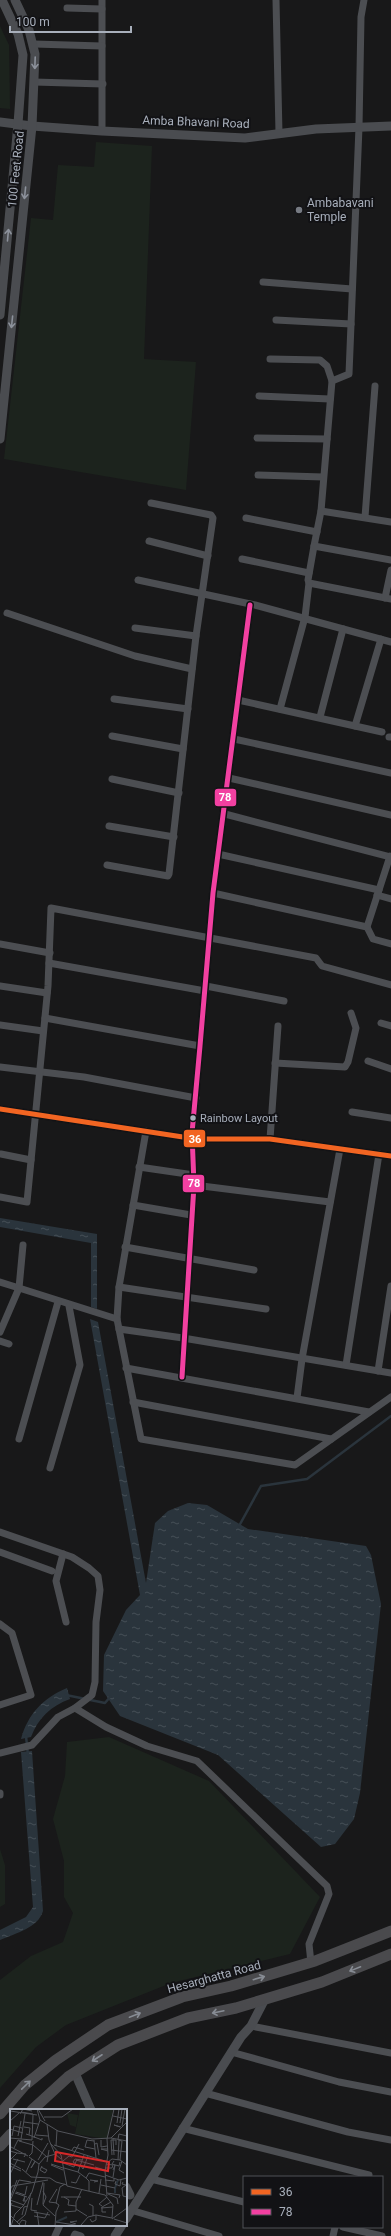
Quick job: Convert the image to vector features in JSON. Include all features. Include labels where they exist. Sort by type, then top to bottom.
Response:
[{"type":"main road","name":"100 Feet Road","points":[[0,315],[18,124],[22,50],[18,34],[2,0]]},
{"type":"main road","name":"100 Feet Road","points":[[0,439],[32,126],[34,82],[34,44],[15,0]]},
{"type":"main road","name":"Amba Bhavani Road","points":[[0,122],[102,131],[245,138],[279,133],[391,126]]},
{"type":"main road","name":"Hesarghatta Road","points":[[0,2114],[25,2085],[56,2060],[108,2025],[182,1997],[231,1986],[311,1963],[391,1931]]},
{"type":"main road","points":[[33,2109],[75,2073],[118,2045],[188,2018],[265,1999],[322,1982],[391,1954]]},
{"type":"main road","points":[[128,2215],[130,2194],[151,2179],[231,2052],[251,2026],[265,1999]]},
{"type":"main road","points":[[75,2073],[92,2109]]},
{"type":"main road","points":[[0,2146],[10,2135]]},
{"type":"main road","points":[[115,2236],[121,2226]]},
{"type":"street","points":[[102,0],[102,131]]},
{"type":"street","points":[[276,0],[279,133]]},
{"type":"street","points":[[332,381],[349,374],[359,127],[361,17],[364,0]]},
{"type":"street","points":[[66,8],[102,9]]},
{"type":"street","points":[[34,44],[102,46]]},
{"type":"street","points":[[34,82],[103,84]]},
{"type":"street","points":[[263,282],[352,289]]},
{"type":"street","points":[[276,320],[351,324]]},
{"type":"street","points":[[270,359],[320,360],[327,366],[332,381],[321,511],[309,573],[305,617],[280,709]]},
{"type":"street","points":[[365,517],[375,386]]},
{"type":"street","points":[[259,396],[330,399]]},
{"type":"street","points":[[257,438],[327,439]]},
{"type":"street","points":[[258,475],[323,477]]},
{"type":"street","points":[[107,865],[168,876],[174,837],[196,636],[213,518],[211,515],[151,503]]},
{"type":"street","points":[[321,511],[391,522]]},
{"type":"street","points":[[246,518],[317,532]]},
{"type":"street","points":[[149,542],[208,556]]},
{"type":"street","points":[[314,546],[391,560]]},
{"type":"street","points":[[242,559],[309,573]]},
{"type":"street","points":[[309,583],[388,599],[391,570]]},
{"type":"street","points":[[138,580],[203,593],[305,617],[391,642]]},
{"type":"street","points":[[182,1377],[183,1338],[194,1185],[194,1138],[192,1132],[218,854],[230,778],[250,605]]},
{"type":"street","points":[[7,613],[135,656],[192,669]]},
{"type":"street","points":[[135,628],[196,636]]},
{"type":"street","points":[[320,717],[343,629]]},
{"type":"street","points":[[355,726],[381,639]]},
{"type":"street","points":[[114,699],[188,709]]},
{"type":"street","points":[[238,700],[382,732]]},
{"type":"street","points":[[112,736],[183,749]]},
{"type":"street","points":[[234,739],[391,773]]},
{"type":"street","points":[[230,778],[391,815]]},
{"type":"street","points":[[112,779],[179,793]]},
{"type":"street","points":[[224,814],[390,856],[366,927]]},
{"type":"street","points":[[109,826],[174,837]]},
{"type":"street","points":[[218,854],[378,893],[391,899]]},
{"type":"street","points":[[214,893],[366,927],[373,939],[391,944]]},
{"type":"street","points":[[0,1197],[27,1202],[47,994],[51,908],[316,958],[322,966],[391,985]]},
{"type":"street","points":[[0,944],[50,953]]},
{"type":"street","points":[[49,963],[284,1001]]},
{"type":"street","points":[[0,986],[47,994]]},
{"type":"street","points":[[276,1063],[345,1067],[348,1062],[356,1028],[351,1013]]},
{"type":"street","points":[[45,1018],[200,1046]]},
{"type":"street","points":[[381,1023],[391,1026]]},
{"type":"street","points":[[0,1025],[43,1031]]},
{"type":"street","points":[[270,1139],[278,1026]]},
{"type":"street","points":[[368,1061],[391,1069]]},
{"type":"street","points":[[0,1067],[84,1078],[196,1098]]},
{"type":"street","points":[[0,1109],[194,1138],[270,1139],[391,1156]]},
{"type":"street","points":[[352,1112],[391,1118]]},
{"type":"street","points":[[146,1131],[125,1247],[119,1287],[117,1319],[141,1439],[295,1465],[391,1397]]},
{"type":"street","points":[[298,1398],[302,1359],[340,1149]]},
{"type":"street","points":[[1,1154],[31,1160]]},
{"type":"street","points":[[346,1365],[379,1154]]},
{"type":"street","points":[[139,1167],[194,1175]]},
{"type":"street","points":[[194,1185],[330,1202]]},
{"type":"street","points":[[133,1205],[191,1215]]},
{"type":"street","points":[[0,1332],[19,1288],[23,1245]]},
{"type":"street","points":[[125,1247],[189,1257],[254,1270]]},
{"type":"street","points":[[0,1282],[70,1306],[117,1319]]},
{"type":"street","points":[[378,1371],[391,1286]]},
{"type":"street","points":[[119,1287],[266,1309]]},
{"type":"street","points":[[19,1438],[58,1302]]},
{"type":"street","points":[[50,1468],[80,1366],[70,1306]]},
{"type":"street","points":[[119,1329],[183,1338],[391,1373]]},
{"type":"street","points":[[0,1341],[9,1344]]},
{"type":"street","points":[[126,1368],[369,1412]]},
{"type":"street","points":[[133,1402],[331,1439]]},
{"type":"street","points":[[0,1532],[63,1554],[89,1568],[98,1576],[100,1590],[96,1622],[95,1682],[92,1696],[75,1708],[58,1717],[32,1745],[0,1753]]},
{"type":"street","points":[[0,1552],[52,1571]]},
{"type":"street","points":[[63,1554],[56,1581],[66,1622]]},
{"type":"street","points":[[0,1624],[12,1632],[31,1695],[0,1705]]},
{"type":"street","points":[[75,1708],[106,1727],[147,1746],[197,1761],[327,1886],[329,1894],[309,1944],[311,1963]]},
{"type":"street","points":[[251,2026],[391,2053]]},
{"type":"street","points":[[231,2052],[339,2082],[391,2092]]},
{"type":"street","points":[[205,2093],[348,2132],[391,2140]]},
{"type":"street","points":[[182,2128],[369,2175]]},
{"type":"street","points":[[151,2179],[243,2202]]},
{"type":"street","points":[[128,2215],[134,2211],[219,2236]]},
{"type":"street","points":[[50,2236],[55,2236],[60,2226]]},
{"type":"street","points":[[347,2228],[382,2236]]},
{"type":"street","points":[[74,2236],[75,2234],[81,2236]]},
{"type":"shaded area","points":[[0,26],[9,45],[10,109],[0,108]]},
{"type":"shaded area","points":[[96,142],[152,146],[144,359],[196,362],[186,490],[4,459],[31,218],[53,220],[58,165],[94,167]]},
{"type":"shaded area","points":[[109,1737],[209,1781],[320,1897],[290,1954],[171,1983],[66,2025],[36,2047],[0,2088],[0,1980],[31,1956],[63,1942],[73,1913],[64,1897],[64,1861],[53,1819],[65,1776],[67,1742]]},
{"type":"shaded area","points":[[0,1849],[5,1865],[5,1904],[0,1907]]},
{"type":"water","points":[[0,1218],[97,1234],[97,1309],[91,1307],[91,1243],[0,1227]]},
{"type":"water","points":[[90,1319],[98,1322],[146,1583],[155,1523],[168,1511],[188,1503],[207,1505],[248,1529],[366,1546],[371,1555],[381,1604],[360,1793],[354,1819],[335,1844],[321,1847],[218,1755],[120,1716],[103,1691],[104,1655],[126,1610],[140,1595]]},
{"type":"water","points":[[67,1688],[70,1699],[57,1705],[41,1718],[31,1737],[21,1739],[28,1722],[38,1708],[58,1692]]},
{"type":"water","points":[[32,1751],[43,1911],[36,1922],[31,1926],[0,1940],[0,1930],[26,1917],[33,1907],[21,1752]]},
{"type":"waterway","points":[[239,1526],[261,1486],[307,1479],[391,1416]]},
{"type":"waterway","points":[[66,1695],[105,1703],[110,1697]]},
{"type":"waterway","points":[[26,1736],[28,1755]]},
{"type":"transit line","name":"78","points":[[182,1377],[194,1185],[192,1133],[213,893],[250,605]]},
{"type":"transit line","name":"36","points":[[0,1109],[196,1139],[270,1139],[391,1156]]},
{"type":"place","name":"Ambabavani Temple","points":[[299,210]]},
{"type":"place","name":"Rainbow Layout","points":[[193,1118]]}]
